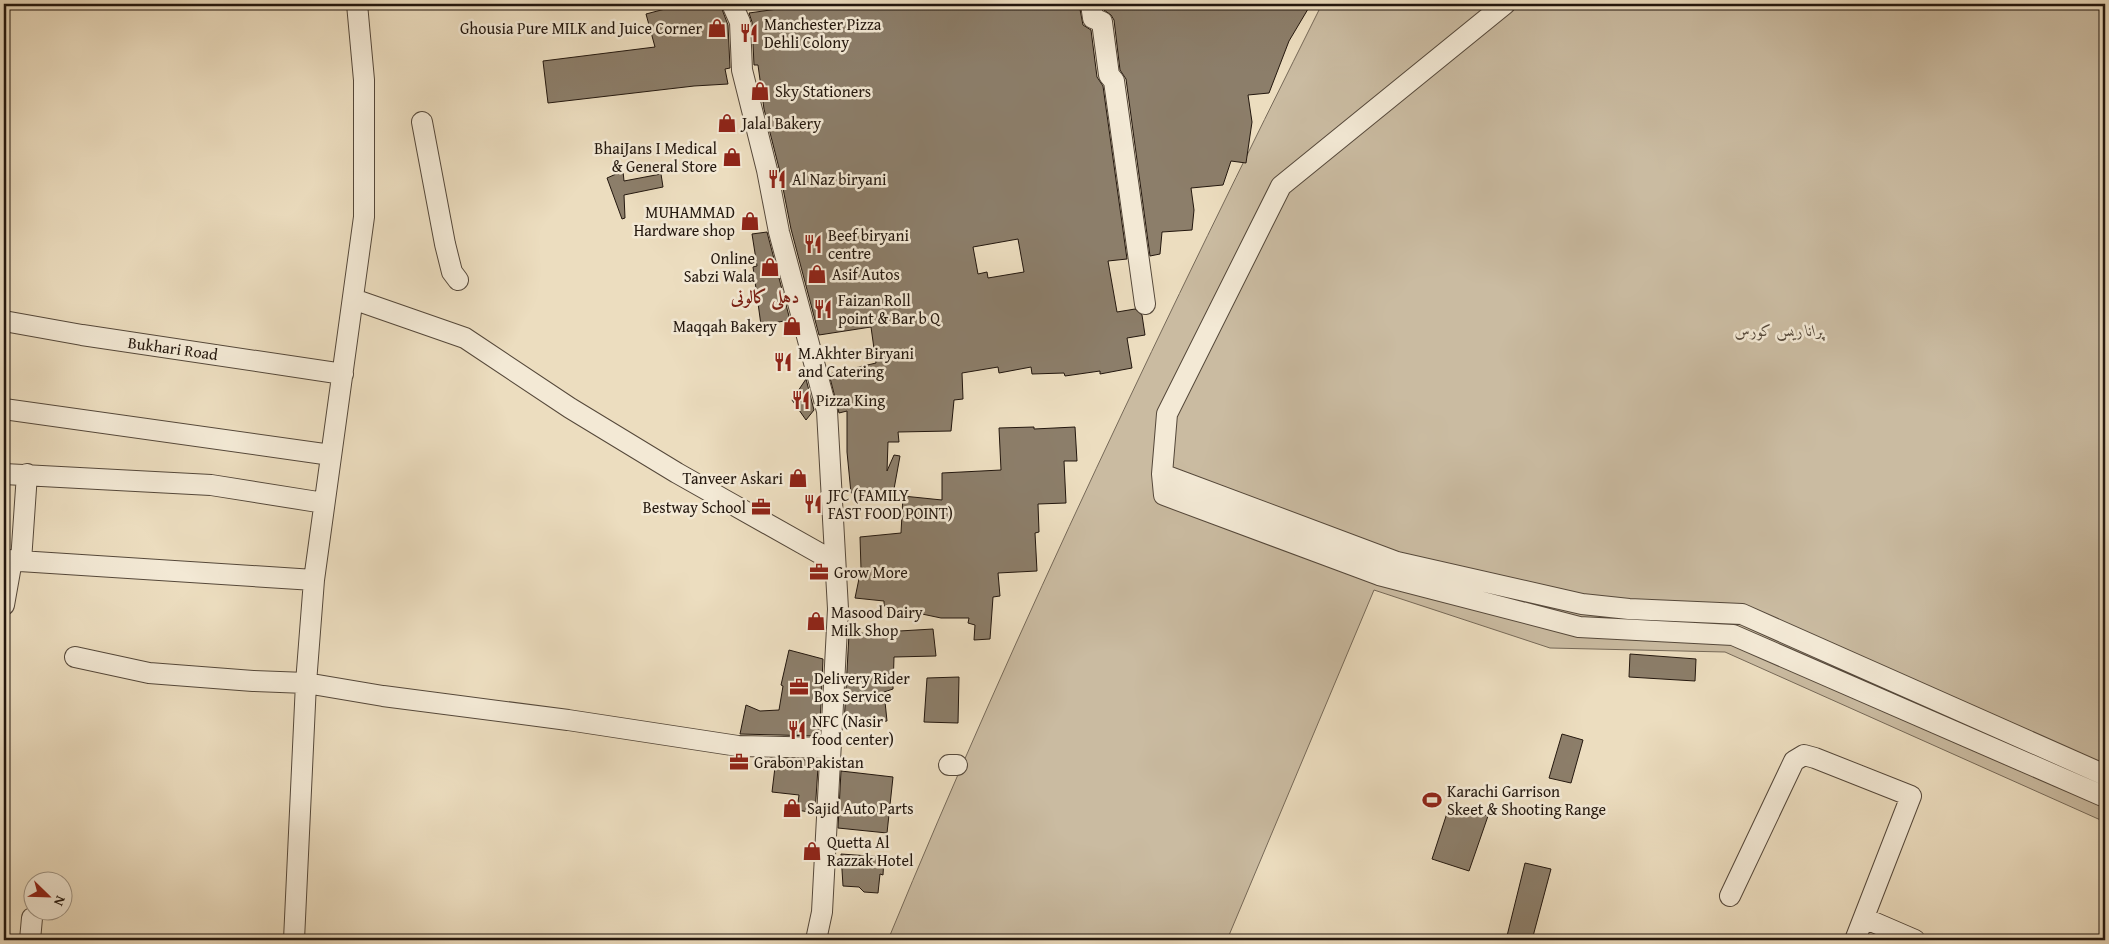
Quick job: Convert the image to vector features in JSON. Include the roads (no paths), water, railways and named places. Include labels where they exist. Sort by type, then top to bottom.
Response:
[{"type":"street","points":[[294,940],[306,682],[314,580],[364,217],[364,80],[357,4]]},
{"type":"street","points":[[732,4],[733,10],[740,22],[742,70],[767,170],[779,232],[827,411],[838,609],[822,912],[816,940]]},
{"type":"street","points":[[1091,4],[1093,18],[1102,22],[1109,74],[1114,81],[1145,304]]},
{"type":"street","points":[[1505,4],[1281,186],[1167,414],[1162,474],[1164,495],[1379,575],[1579,627],[1734,635],[2105,797]]},
{"type":"street","points":[[422,122],[444,244],[452,272],[458,280]]},
{"type":"street","points":[[353,299],[464,338],[570,408],[677,473],[835,562]]},
{"type":"street","name":"Bukhari Road","points":[[4,321],[343,374]]},
{"type":"street","points":[[4,409],[332,454]]},
{"type":"street","points":[[4,474],[211,485],[324,503]]},
{"type":"street","points":[[4,605],[27,474]]},
{"type":"street","points":[[1162,474],[1397,562],[1582,604],[1629,609],[1742,614],[2105,775]]},
{"type":"street","points":[[12,561],[314,580]]},
{"type":"street","points":[[75,657],[149,673],[253,681],[306,682],[383,696],[568,720],[738,746],[830,748]]},
{"type":"street","points":[[1730,896],[1794,761],[1804,755],[1815,758],[1911,796],[1855,940]]},
{"type":"street","points":[[1864,918],[1915,940]]},
{"type":"street","points":[[30,940],[32,922]]},
{"type":"place","name":"Ghousia Pure MILK and Juice Corner","points":[[717,28]]},
{"type":"place","name":"Manchester Pizza Dehli Colony","points":[[749,33]]},
{"type":"place","name":"Sky Stationers","points":[[760,91]]},
{"type":"place","name":"Jalal Bakery","points":[[727,123]]},
{"type":"place","name":"BhaiJans I Medical & General Store","points":[[732,157]]},
{"type":"place","name":"Al Naz biryani","points":[[777,179]]},
{"type":"place","name":"MUHAMMAD Hardware shop","points":[[750,221]]},
{"type":"place","name":"Beef biryani centre","points":[[813,244]]},
{"type":"place","name":"Online Sabzi Wala","points":[[770,267]]},
{"type":"place","name":"Asif Autos","points":[[817,274]]},
{"type":"place","name":"Faizan Roll point & Bar b Q","points":[[823,309]]},
{"type":"place","name":"Maqqah Bakery","points":[[792,326]]},
{"type":"place","name":"M.Akhter Biryani and Catering","points":[[783,362]]},
{"type":"place","name":"Pizza King","points":[[801,400]]},
{"type":"place","name":"Tanveer Askari","points":[[798,478]]},
{"type":"place","name":"JFC (FAMILY FAST FOOD POINT)","points":[[813,504]]},
{"type":"place","name":"Bestway School","points":[[761,507]]},
{"type":"place","name":"Grow More","points":[[819,572]]},
{"type":"place","name":"Masood Dairy Milk Shop","points":[[816,621]]},
{"type":"place","name":"Delivery Rider Box Service","points":[[799,687]]},
{"type":"place","name":"NFC (Nasir food center)","points":[[797,730]]},
{"type":"place","name":"Grabon Pakistan","points":[[739,762]]},
{"type":"place","name":"Karachi Garrison Skeet & Shooting Range","points":[[1432,800]]},
{"type":"place","name":"Sajid Auto Parts","points":[[792,808]]},
{"type":"place","name":"Quetta Al Razzak Hotel","points":[[812,851]]},
{"type":"district","name":"دہلی کالونی","points":[[765,297]]},
{"type":"park label","name":"پرانا ریس کورس","points":[[1779,330]]}]
